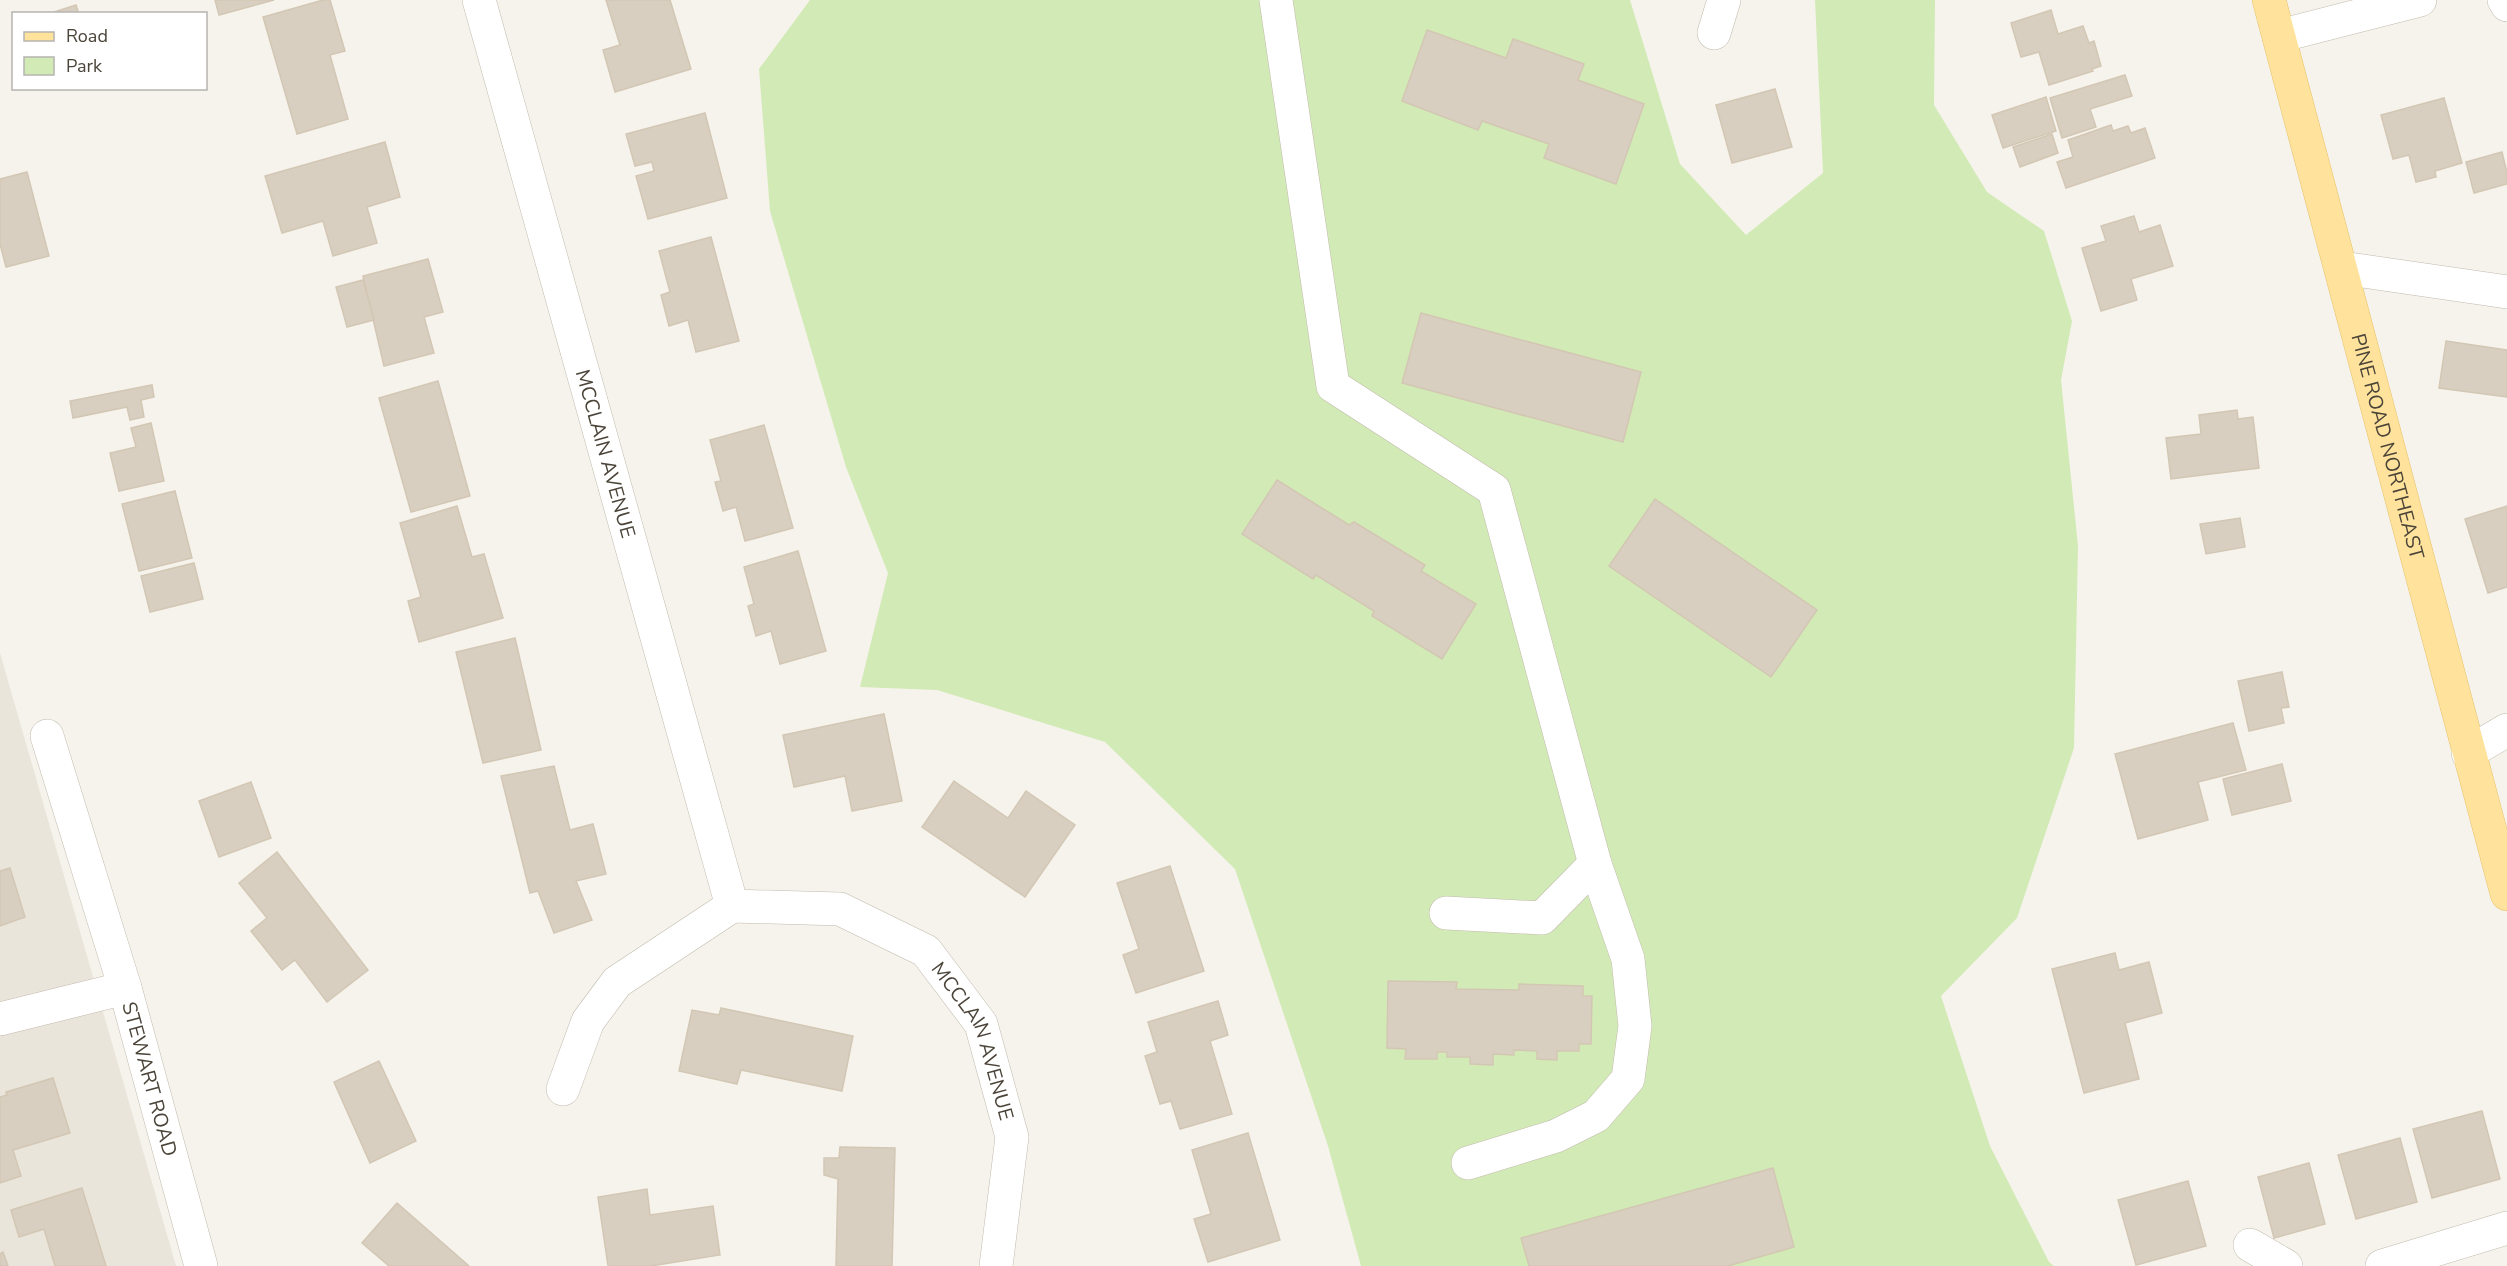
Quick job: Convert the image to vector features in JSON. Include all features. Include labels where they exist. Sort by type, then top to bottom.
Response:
[{"type":"main road","name":"PINE ROAD NORTHEAST","points":[[2273,1],[2279,36],[2507,894]]},
{"type":"street","name":"MCCLAIN AVENUE","points":[[479,0],[732,906],[840,909],[926,951],[981,1024],[1012,1137],[996,1266]]},
{"type":"street","points":[[1276,0],[1334,386],[1494,490],[1595,864],[1628,959],[1635,1026],[1628,1079],[1596,1116],[1556,1136],[1468,1162]]},
{"type":"street","points":[[1713,33],[1724,0]]},
{"type":"street","points":[[2279,36],[2420,0]]},
{"type":"street","points":[[2504,0],[2507,5]]},
{"type":"street","points":[[2342,268],[2507,292]]},
{"type":"street","points":[[2468,753],[2507,730]]},
{"type":"street","name":"STEWART ROAD","points":[[47,736],[125,988],[201,1266]]},
{"type":"street","points":[[1446,913],[1542,918],[1595,864]]},
{"type":"street","points":[[563,1089],[588,1021],[617,982],[732,906]]},
{"type":"street","points":[[0,1019],[125,988]]},
{"type":"street","points":[[2382,1266],[2507,1228]]},
{"type":"street","points":[[2250,1245],[2286,1266]]},
{"type":"shaded area","points":[[0,653],[176,1266],[0,1266]]},
{"type":"green space","points":[[810,0],[1630,0],[1680,164],[1746,235],[1823,173],[1815,0],[1935,0],[1934,105],[1987,192],[2044,231],[2072,321],[2061,380],[2078,546],[2074,748],[2017,918],[1941,996],[1990,1146],[2049,1262],[2054,1266],[1361,1266],[1328,1146],[1235,869],[1105,742],[937,690],[860,687],[888,573],[846,467],[770,211],[759,69]]},
{"type":"building","points":[[215,0],[274,0],[219,15]]},
{"type":"building","points":[[330,0],[345,51],[330,55],[348,119],[297,134],[263,17]]},
{"type":"building","points":[[606,0],[670,0],[691,69],[615,92],[603,50],[620,45]]},
{"type":"building","points":[[76,5],[78,12],[54,12]]},
{"type":"building","points":[[2051,10],[2058,34],[2083,26],[2089,43],[2094,41],[2101,66],[2092,69],[2093,71],[2049,85],[2039,52],[2021,57],[2011,23]]},
{"type":"building","points":[[1427,30],[1506,58],[1513,39],[1584,64],[1578,80],[1644,104],[1616,184],[1544,158],[1549,144],[1482,121],[1478,130],[1402,101]]},
{"type":"building","points":[[2125,75],[2132,96],[2090,109],[2096,127],[2062,138],[2050,98]]},
{"type":"building","points":[[1775,89],[1792,147],[1732,163],[1716,105]]},
{"type":"building","points":[[2046,97],[2056,131],[2003,148],[1992,115]]},
{"type":"building","points":[[2444,98],[2462,163],[2435,171],[2436,177],[2416,182],[2409,155],[2393,159],[2381,115]]},
{"type":"building","points":[[705,113],[727,198],[648,219],[636,176],[654,171],[652,162],[635,166],[626,134]]},
{"type":"building","points":[[2111,125],[2113,131],[2128,126],[2131,133],[2145,128],[2155,158],[2066,188],[2057,162],[2073,157],[2068,140]]},
{"type":"building","points":[[2052,134],[2058,153],[2020,167],[2013,147]]},
{"type":"building","points":[[385,142],[400,197],[367,207],[377,243],[333,256],[323,221],[282,233],[265,176]]},
{"type":"building","points":[[2502,152],[2507,184],[2474,193],[2466,162]]},
{"type":"building","points":[[27,172],[49,256],[6,267],[0,244],[0,179]]},
{"type":"building","points":[[2134,216],[2139,232],[2160,225],[2173,266],[2131,279],[2137,300],[2101,311],[2082,248],[2106,241],[2101,226]]},
{"type":"building","points":[[711,237],[739,341],[696,352],[688,320],[669,326],[661,295],[670,292],[659,251]]},
{"type":"building","points":[[428,259],[443,312],[424,317],[434,353],[384,366],[363,276]]},
{"type":"building","points":[[363,280],[374,320],[347,327],[336,287]]},
{"type":"building","points":[[1421,313],[1641,372],[1623,442],[1402,383]]},
{"type":"building","points":[[2446,341],[2507,350],[2507,397],[2439,388]]},
{"type":"building","points":[[438,381],[470,496],[411,512],[379,398]]},
{"type":"building","points":[[152,385],[154,397],[141,400],[144,417],[130,420],[127,407],[73,418],[70,401]]},
{"type":"building","points":[[2237,410],[2238,419],[2253,417],[2259,468],[2171,479],[2166,438],[2201,434],[2199,415]]},
{"type":"building","points":[[151,423],[164,481],[119,491],[110,453],[136,447],[131,428]]},
{"type":"building","points":[[764,425],[793,528],[745,541],[736,507],[723,511],[715,482],[721,481],[710,440]]},
{"type":"building","points":[[1277,480],[1349,525],[1354,522],[1425,565],[1421,571],[1476,604],[1442,659],[1372,616],[1374,611],[1316,575],[1313,579],[1242,534]]},
{"type":"building","points":[[175,491],[192,558],[139,571],[122,504]]},
{"type":"building","points":[[1655,499],[1817,610],[1771,677],[1609,566]]},
{"type":"building","points":[[457,506],[472,557],[484,554],[503,618],[419,642],[408,601],[421,597],[400,523]]},
{"type":"building","points":[[2507,506],[2507,587],[2488,593],[2465,519]]},
{"type":"building","points":[[2240,518],[2245,547],[2206,554],[2200,524]]},
{"type":"building","points":[[798,551],[826,651],[780,664],[771,631],[756,636],[748,606],[754,604],[744,567]]},
{"type":"building","points":[[194,563],[203,599],[150,612],[141,576]]},
{"type":"building","points":[[515,638],[541,750],[483,763],[456,652]]},
{"type":"building","points":[[2282,672],[2289,707],[2281,708],[2284,723],[2249,731],[2238,681]]},
{"type":"building","points":[[884,714],[902,801],[852,811],[845,776],[794,787],[783,735]]},
{"type":"building","points":[[2233,723],[2246,770],[2198,782],[2208,820],[2138,839],[2115,754]]},
{"type":"building","points":[[2282,764],[2291,801],[2232,815],[2223,779]]},
{"type":"building","points":[[554,766],[570,830],[593,824],[606,874],[576,881],[592,920],[554,933],[538,891],[530,893],[501,776]]},
{"type":"building","points":[[954,781],[1008,818],[1026,791],[1075,825],[1025,897],[922,827]]},
{"type":"building","points":[[251,782],[271,838],[219,857],[199,801]]},
{"type":"building","points":[[277,852],[368,970],[327,1002],[295,960],[282,970],[251,931],[267,918],[239,883]]},
{"type":"building","points":[[1170,866],[1204,971],[1136,993],[1123,955],[1139,949],[1117,883]]},
{"type":"building","points":[[10,868],[25,917],[0,926],[0,871]]},
{"type":"building","points":[[2115,953],[2119,970],[2149,962],[2162,1013],[2125,1023],[2139,1079],[2084,1093],[2052,969]]},
{"type":"building","points":[[1388,981],[1457,982],[1456,989],[1519,990],[1519,984],[1583,986],[1583,996],[1592,996],[1591,1044],[1579,1044],[1579,1051],[1557,1051],[1557,1060],[1537,1059],[1537,1051],[1514,1050],[1514,1055],[1493,1054],[1493,1065],[1470,1064],[1470,1057],[1447,1057],[1447,1052],[1437,1052],[1437,1059],[1405,1059],[1406,1049],[1387,1048]]},
{"type":"building","points":[[1218,1001],[1228,1035],[1210,1041],[1232,1114],[1180,1129],[1171,1101],[1160,1104],[1145,1056],[1157,1052],[1148,1022]]},
{"type":"building","points":[[721,1008],[853,1036],[842,1091],[741,1070],[737,1084],[679,1071],[692,1010],[719,1015]]},
{"type":"building","points":[[379,1061],[416,1141],[370,1163],[334,1082]]},
{"type":"building","points":[[53,1078],[70,1133],[13,1150],[21,1176],[0,1183],[0,1097],[7,1095],[6,1092]]},
{"type":"building","points":[[2482,1111],[2500,1179],[2432,1198],[2413,1129]]},
{"type":"building","points":[[1248,1133],[1280,1240],[1208,1262],[1194,1219],[1211,1214],[1192,1150]]},
{"type":"building","points":[[2400,1138],[2417,1202],[2356,1219],[2338,1155]]},
{"type":"building","points":[[840,1147],[895,1148],[892,1266],[836,1266],[838,1179],[824,1175],[824,1158],[839,1158]]},
{"type":"building","points":[[2309,1163],[2325,1224],[2274,1238],[2258,1177]]},
{"type":"building","points":[[1773,1168],[1794,1247],[1728,1266],[1529,1266],[1521,1238]]},
{"type":"building","points":[[2188,1181],[2206,1246],[2136,1265],[2118,1200]]},
{"type":"building","points":[[82,1188],[106,1266],[55,1266],[44,1229],[19,1237],[11,1210]]},
{"type":"building","points":[[647,1189],[650,1215],[713,1206],[720,1255],[651,1266],[608,1266],[598,1197]]},
{"type":"building","points":[[397,1203],[469,1266],[389,1266],[362,1243]]},
{"type":"building","points":[[3,1252],[8,1266],[0,1266],[0,1254]]}]
